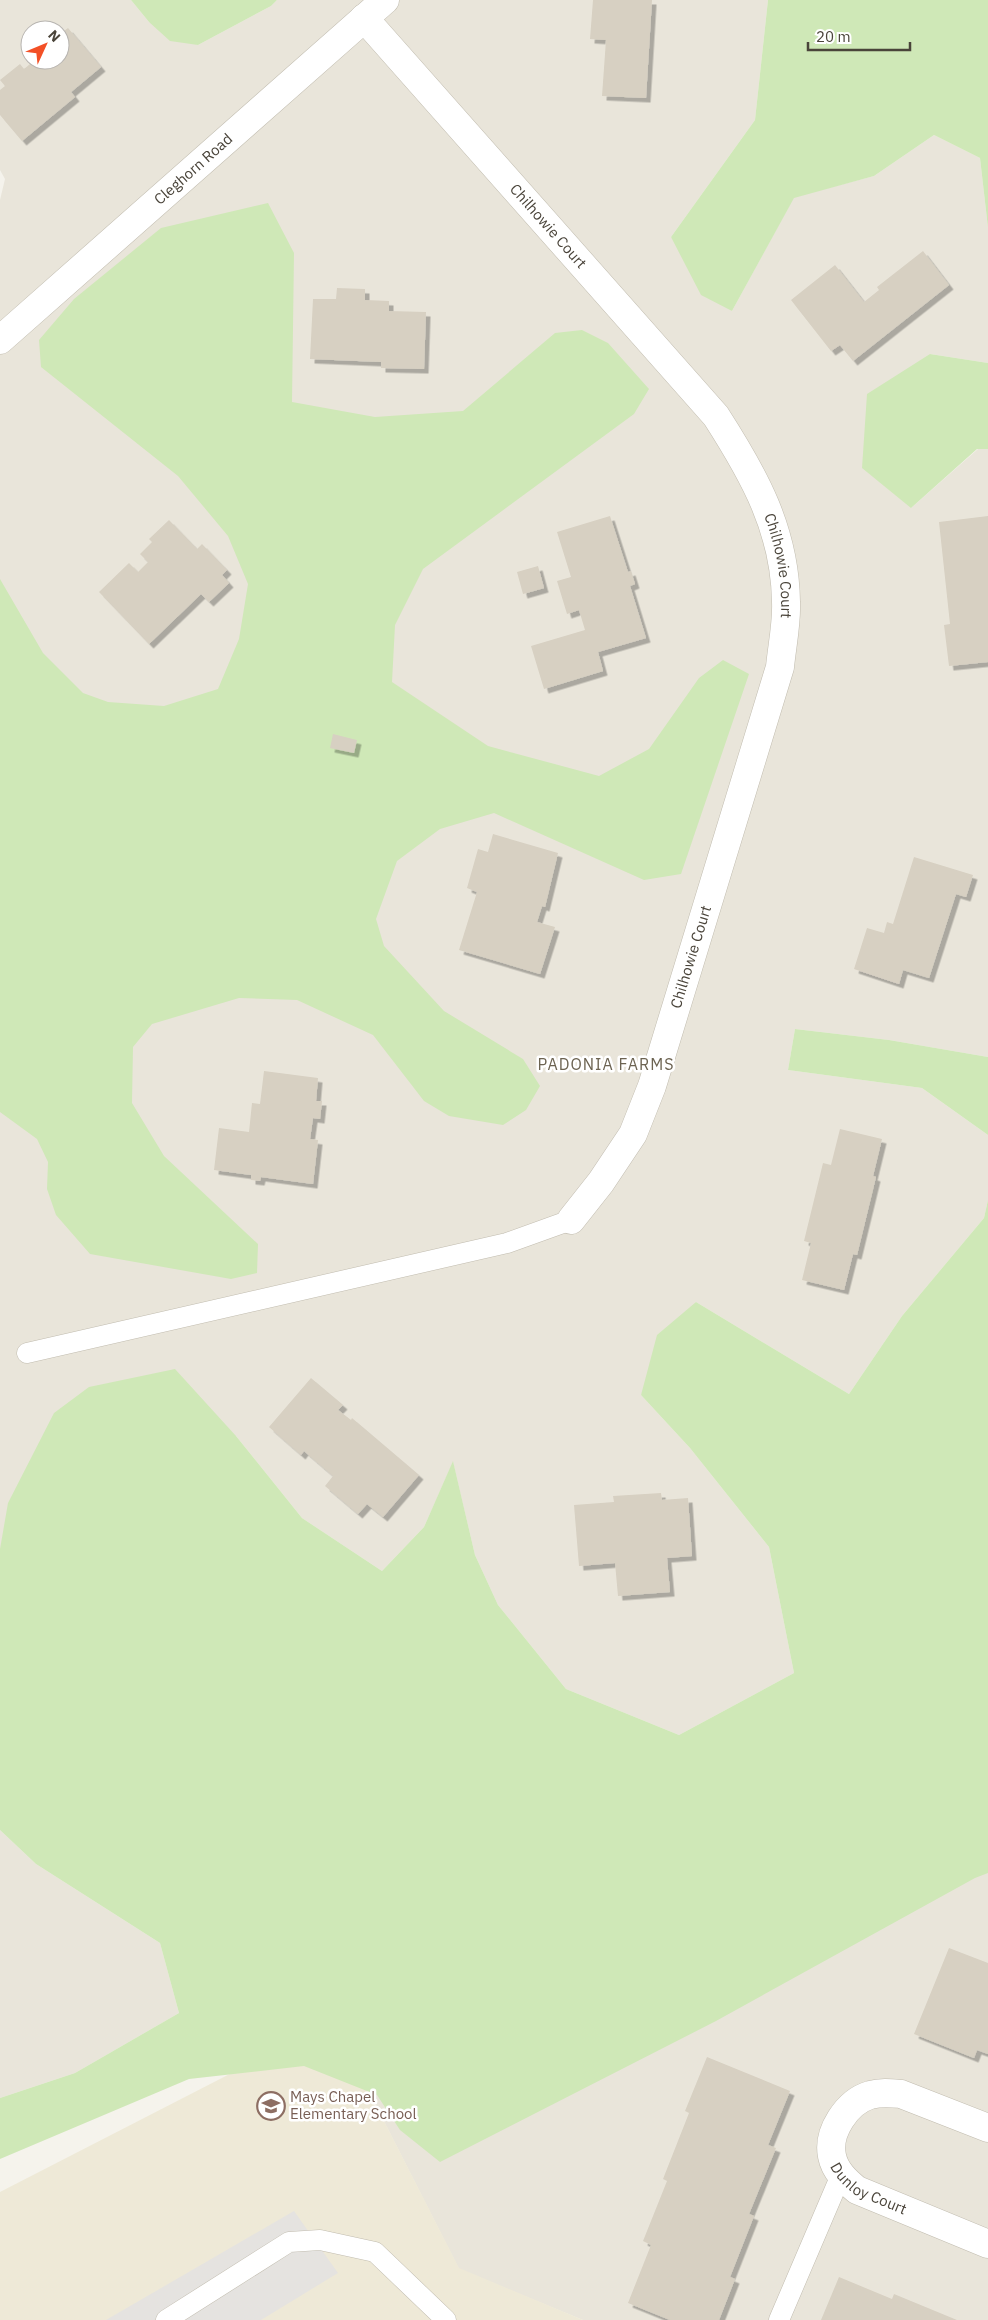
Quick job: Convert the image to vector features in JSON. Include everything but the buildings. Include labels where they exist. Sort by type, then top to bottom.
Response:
[{"type":"street","name":"Cleghorn Road","points":[[0,340],[385,0]]},
{"type":"street","name":"Chilhowie Court","points":[[364,18],[716,416],[741,454],[768,507],[782,555],[787,604],[780,667],[652,1086],[633,1134],[601,1182],[571,1220]]},
{"type":"street","name":"Dunloy Court","points":[[988,2128],[901,2094],[886,2092],[868,2095],[854,2105],[838,2122],[832,2137],[832,2156],[841,2176],[857,2190],[988,2244]]},
{"type":"lane","points":[[27,1353],[507,1243],[571,1220]]},
{"type":"lane","points":[[778,2320],[841,2176]]},
{"type":"lane","points":[[166,2320],[289,2242],[320,2240],[375,2252],[446,2320]]},
{"type":"shaded area","points":[[0,0],[131,0],[149,22],[198,45],[271,6],[277,0],[768,0],[755,120],[671,237],[732,311],[794,197],[874,176],[934,135],[980,158],[988,228],[988,363],[930,354],[911,508],[978,449],[988,449],[988,1057],[889,1040],[795,1029],[788,1070],[922,1088],[988,1135],[988,1200],[984,1218],[902,1316],[849,1394],[696,1302],[641,1395],[690,1448],[769,1547],[794,1673],[679,1735],[566,1689],[498,1605],[475,1555],[453,1462],[424,1527],[382,1571],[302,1518],[236,1436],[0,1549],[0,200],[5,179],[0,170]]},
{"type":"shaded area","points":[[988,1684],[988,2320],[583,2320],[459,2269],[333,2021]]},
{"type":"shaded area","points":[[0,1830],[36,1864],[160,1943],[179,2013],[75,2073],[0,2098]]},
{"type":"shaded area","name":"Mays Chapel Elementary School","points":[[333,2021],[459,2268],[583,2320],[0,2320],[0,2192]]},
{"type":"shaded area","points":[[294,2211],[338,2273],[261,2320],[106,2320]]},
{"type":"green space","points":[[131,0],[277,0],[271,6],[198,45],[170,41],[149,22]]},
{"type":"green space","points":[[768,0],[988,0],[988,228],[980,158],[934,135],[874,176],[794,198],[732,311],[701,295],[671,237],[755,120]]},
{"type":"green space","points":[[268,203],[294,253],[292,402],[375,417],[463,411],[555,333],[582,330],[608,343],[649,389],[634,414],[423,569],[395,625],[392,682],[488,746],[599,776],[649,749],[699,678],[723,660],[749,674],[681,874],[644,880],[494,813],[440,829],[397,861],[376,919],[384,946],[444,1011],[523,1059],[540,1086],[526,1110],[503,1125],[449,1116],[424,1101],[373,1035],[297,1000],[239,998],[152,1024],[133,1047],[132,1103],[164,1156],[258,1244],[257,1273],[231,1279],[90,1254],[56,1215],[47,1189],[48,1162],[37,1139],[0,1112],[0,579],[43,653],[83,693],[108,702],[164,706],[218,689],[239,639],[248,584],[228,536],[178,476],[41,367],[39,340],[74,299],[161,228]]},
{"type":"green space","points":[[930,354],[988,363],[988,449],[977,449],[911,508],[862,468],[867,394]]},
{"type":"green space","points":[[795,1029],[889,1040],[988,1057],[988,1135],[922,1088],[788,1070]]},
{"type":"green space","points":[[988,1200],[988,1873],[975,1878],[716,2021],[440,2162],[400,2130],[377,2095],[304,2066],[189,2079],[0,2159],[0,2098],[75,2073],[179,2013],[160,1943],[36,1864],[0,1830],[0,1549],[8,1503],[54,1413],[89,1387],[175,1369],[236,1436],[302,1518],[382,1571],[424,1527],[453,1461],[475,1555],[498,1605],[566,1689],[679,1735],[794,1673],[769,1547],[690,1448],[641,1395],[657,1335],[696,1302],[849,1394],[902,1316],[984,1218]]},
{"type":"place","name":"Mays Chapel Elementary School","points":[[271,2106]]},
{"type":"district","name":"PADONIA FARMS","points":[[606,1064]]}]
